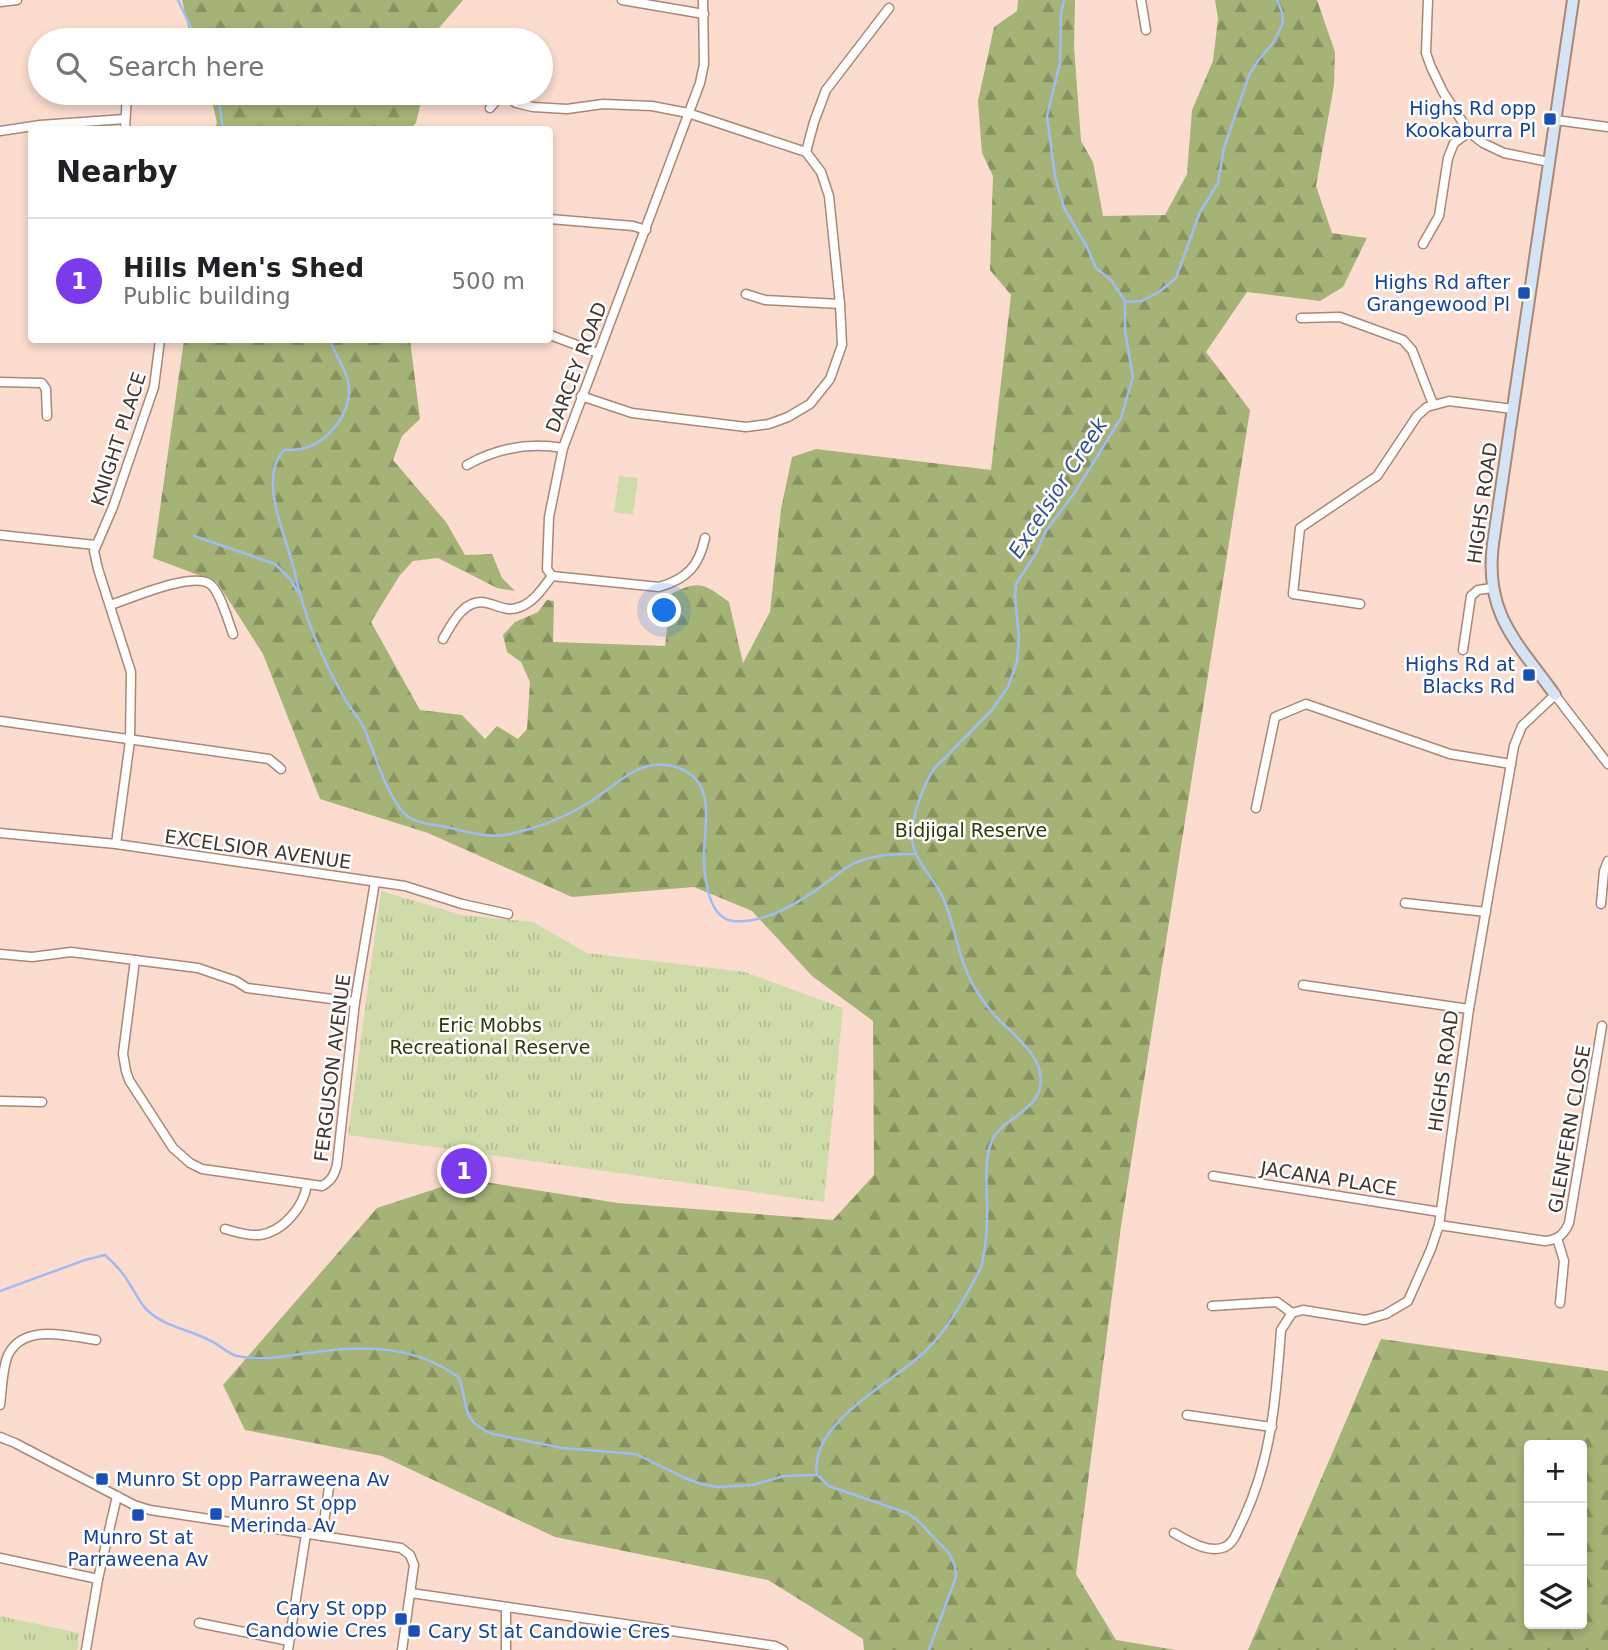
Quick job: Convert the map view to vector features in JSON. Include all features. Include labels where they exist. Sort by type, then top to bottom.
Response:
[{"type":"street","points":[[0,2],[17,0]]},
{"type":"street","points":[[622,0],[704,14]]},
{"type":"street","name":"DARCEY ROAD","points":[[552,576],[545,561],[549,517],[562,448],[700,83],[704,64],[703,0]]},
{"type":"street","points":[[1141,0],[1146,30]]},
{"type":"street","points":[[1428,0],[1426,53],[1443,92],[1469,132],[1483,143],[1504,153],[1549,162]]},
{"type":"street","name":"HIGHS ROAD","points":[[1212,1306],[1277,1302],[1292,1313],[1303,1310],[1366,1320],[1386,1314],[1408,1301],[1417,1285],[1439,1225],[1469,1009],[1517,736],[1521,726],[1555,695],[1507,628],[1492,588],[1491,557],[1573,0]]},
{"type":"street","points":[[806,152],[826,90],[889,8]]},
{"type":"street","points":[[524,105],[567,109],[603,104],[652,106],[688,113],[806,152],[821,172],[829,196],[842,345],[830,379],[810,404],[769,425],[746,427],[632,413],[581,396]]},
{"type":"street","points":[[125,126],[126,105]]},
{"type":"street","points":[[33,126],[125,119]]},
{"type":"street","points":[[1555,120],[1608,127]]},
{"type":"street","points":[[0,131],[28,127]]},
{"type":"street","points":[[1423,244],[1439,216],[1448,158],[1454,143],[1469,132]]},
{"type":"street","points":[[553,219],[633,226],[646,230]]},
{"type":"street","points":[[746,294],[765,300],[840,304]]},
{"type":"street","points":[[1301,318],[1340,317],[1403,340],[1412,350],[1433,404]]},
{"type":"street","points":[[553,336],[598,353]]},
{"type":"street","name":"KNIGHT PLACE","points":[[95,545],[113,507],[154,387],[160,343]]},
{"type":"street","points":[[0,382],[42,383],[46,389],[47,416]]},
{"type":"street","points":[[1360,604],[1293,594],[1300,528],[1377,476],[1417,416],[1433,404],[1458,401],[1513,409]]},
{"type":"street","points":[[467,465],[494,451],[508,448],[540,444],[562,448]]},
{"type":"street","points":[[0,535],[95,545],[95,559],[131,672],[130,741],[116,844]]},
{"type":"street","points":[[443,639],[463,609],[474,603],[485,602],[508,610],[521,607],[533,599],[552,576],[659,587],[672,583],[692,570],[702,554],[705,538]]},
{"type":"street","points":[[110,605],[181,582],[194,579],[204,581],[212,585],[217,594],[233,634]]},
{"type":"street","points":[[1463,650],[1471,596],[1478,590],[1492,588]]},
{"type":"street","points":[[1555,695],[1608,764]]},
{"type":"street","points":[[1256,808],[1275,717],[1306,704],[1450,754],[1511,764]]},
{"type":"street","points":[[0,721],[269,759],[281,769]]},
{"type":"street","name":"EXCELSIOR AVENUE","points":[[0,833],[116,844],[405,886],[462,904],[508,914]]},
{"type":"street","points":[[1601,904],[1604,871],[1608,862]]},
{"type":"street","name":"FERGUSON AVENUE","points":[[135,960],[124,1063],[129,1080],[173,1148],[190,1163],[202,1169],[322,1186],[330,1182],[335,1174],[355,1002],[375,882]]},
{"type":"street","points":[[1405,903],[1486,912]]},
{"type":"street","points":[[0,954],[32,957],[71,953],[198,968],[236,981],[247,988],[355,1002]]},
{"type":"street","points":[[1303,985],[1469,1009]]},
{"type":"street","name":"GLENFERN CLOSE","points":[[1439,1225],[1545,1241],[1564,1233],[1569,1223],[1602,1026]]},
{"type":"street","points":[[0,1101],[41,1102]]},
{"type":"street","name":"JACANA PLACE","points":[[1213,1176],[1440,1212]]},
{"type":"street","points":[[225,1229],[258,1235],[277,1228],[298,1207],[305,1196],[307,1184]]},
{"type":"street","points":[[1557,1238],[1563,1261],[1560,1303]]},
{"type":"street","points":[[1174,1533],[1207,1548],[1225,1547],[1233,1541],[1268,1453],[1281,1330],[1292,1313]]},
{"type":"street","points":[[0,1405],[7,1357],[17,1343],[28,1336],[38,1334],[96,1340]]},
{"type":"street","points":[[1187,1415],[1272,1427]]},
{"type":"street","points":[[0,1437],[134,1505],[162,1513],[405,1550],[411,1555],[414,1564],[402,1650]]},
{"type":"street","points":[[322,1536],[329,1487]]},
{"type":"street","points":[[86,1650],[98,1579],[117,1496]]},
{"type":"street","points":[[288,1650],[306,1534]]},
{"type":"street","points":[[0,1558],[98,1579]]},
{"type":"street","points":[[411,1593],[775,1646],[783,1650]]},
{"type":"street","points":[[506,1608],[506,1650]]},
{"type":"street","points":[[199,1623],[289,1640]]},
{"type":"green space","points":[[182,0],[463,0],[439,28],[188,28]]},
{"type":"green space","name":"Bidjigal Reserve","points":[[1018,0],[1075,0],[1074,47],[1081,141],[1093,162],[1103,216],[1165,215],[1187,174],[1192,110],[1213,61],[1218,18],[1215,0],[1317,0],[1335,52],[1334,85],[1316,186],[1332,233],[1367,238],[1343,287],[1320,301],[1247,292],[1206,352],[1250,410],[1121,1226],[1076,1574],[1116,1640],[1176,1650],[864,1650],[863,1639],[768,1580],[555,1537],[382,1456],[245,1430],[223,1385],[377,1208],[466,1179],[618,1203],[833,1220],[874,1175],[873,1021],[812,976],[752,911],[694,887],[572,897],[428,833],[320,799],[263,654],[217,582],[153,558],[184,343],[410,343],[420,419],[402,436],[393,460],[446,522],[465,555],[492,554],[502,578],[515,591],[497,588],[438,558],[413,561],[400,575],[371,622],[420,710],[462,715],[485,739],[497,726],[518,739],[527,729],[530,682],[521,662],[507,652],[503,635],[515,622],[538,612],[547,600],[554,601],[553,642],[665,646],[671,594],[688,586],[702,586],[729,602],[743,663],[770,612],[781,509],[792,457],[816,449],[991,470],[1011,295],[990,270],[993,176],[982,153],[978,101],[994,27],[1017,11]]},
{"type":"green space","points":[[213,105],[420,105],[416,123],[413,126],[216,126]]},
{"type":"green space","points":[[619,476],[638,478],[633,515],[614,512]]},
{"type":"green space","name":"Eric Mobbs Recreational Reserve","points":[[381,891],[462,915],[533,922],[587,953],[745,972],[843,1008],[824,1202],[348,1135]]},
{"type":"green space","points":[[1381,1339],[1608,1371],[1608,1650],[1248,1650]]},
{"type":"green space","points":[[0,1616],[79,1633],[77,1650],[0,1650]]},
{"type":"waterway","points":[[178,0],[191,28]]},
{"type":"waterway","points":[[1064,0],[1061,14],[1060,63],[1047,116],[1055,176],[1064,208],[1096,268],[1111,280],[1125,301]]},
{"type":"waterway","name":"Excelsior Creek","points":[[929,1650],[956,1577],[955,1566],[949,1553],[907,1513],[829,1486],[817,1475],[818,1456],[825,1439],[838,1422],[928,1349],[959,1306],[983,1259],[987,1223],[986,1170],[991,1143],[1001,1128],[1031,1104],[1040,1088],[1041,1076],[1038,1065],[1025,1045],[991,1011],[971,980],[962,960],[944,900],[913,846],[915,813],[934,769],[992,710],[1008,687],[1017,662],[1019,638],[1016,584],[1036,553],[1046,531],[1075,492],[1121,418],[1133,377],[1125,331],[1125,302],[1142,301],[1176,278],[1200,212],[1218,183],[1224,148],[1249,75],[1273,43],[1283,23],[1277,0]]},
{"type":"waterway","points":[[220,105],[222,126]]},
{"type":"waterway","points":[[331,343],[348,383],[346,408],[336,426],[322,440],[303,449],[284,450],[276,463],[274,494],[314,636],[343,697],[364,728],[390,791],[406,815],[422,823],[475,834],[505,835],[566,815],[640,769],[652,765],[679,768],[691,774],[703,793],[706,804],[706,883],[712,904],[724,918],[733,921],[772,915],[808,895],[847,867],[863,860],[914,854]]},
{"type":"waterway","points":[[194,536],[275,564],[298,592]]},
{"type":"waterway","points":[[0,1291],[105,1255],[153,1315],[202,1336],[237,1356],[267,1358],[335,1350],[390,1350],[426,1359],[459,1378],[470,1417],[482,1429],[493,1434],[562,1448],[636,1454],[683,1477],[718,1487],[752,1485],[784,1476],[817,1475]]},
{"type":"place","name":"Highs Rd opp Kookaburra Pl","points":[[1550,119]]},
{"type":"place","name":"Highs Rd after Grangewood Pl","points":[[1524,293]]},
{"type":"place","name":"Highs Rd at Blacks Rd","points":[[1529,675]]},
{"type":"place","name":"Hills Men's Shed","points":[[464,1171]]},
{"type":"place","name":"Munro St opp Parraweena Av","points":[[102,1479]]},
{"type":"place","name":"Munro St opp Merinda Av","points":[[216,1514]]},
{"type":"place","name":"Munro St at Parraweena Av","points":[[138,1515]]},
{"type":"place","name":"Cary St opp Candowie Cres","points":[[401,1619]]},
{"type":"place","name":"Cary St at Candowie Cres","points":[[414,1631]]}]
